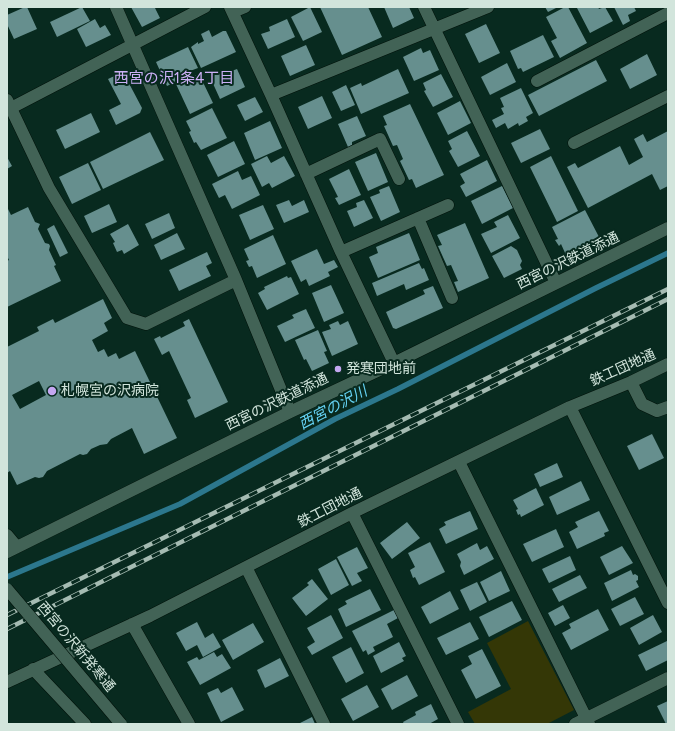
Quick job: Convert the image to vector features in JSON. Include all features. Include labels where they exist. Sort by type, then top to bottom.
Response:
[{"type":"street","points":[[116,7],[236,280],[290,412]]},
{"type":"street","points":[[205,7],[133,45],[9,104],[49,188],[127,318],[146,324],[236,280]]},
{"type":"street","points":[[245,7],[232,10],[341,252],[394,363]]},
{"type":"street","points":[[424,7],[556,283]]},
{"type":"street","points":[[271,95],[488,7]]},
{"type":"street","points":[[537,81],[668,12],[665,7]]},
{"type":"street","points":[[574,143],[668,96]]},
{"type":"street","points":[[306,174],[380,139],[399,179]]},
{"type":"street","points":[[341,252],[448,204]]},
{"type":"street","points":[[418,218],[452,298]]},
{"type":"street","name":"西宮の沢鉄道添通","points":[[12,549],[668,228]]},
{"type":"street","name":"鉄工団地通","points":[[7,682],[32,669],[132,624],[352,513],[570,407],[631,382],[668,364]]},
{"type":"street","points":[[631,382],[642,404],[657,411],[668,407]]},
{"type":"street","points":[[570,407],[668,603]]},
{"type":"street","points":[[459,462],[583,722],[668,678]]},
{"type":"street","points":[[352,513],[458,724]]},
{"type":"street","points":[[7,535],[12,549]]},
{"type":"street","points":[[246,567],[324,724]]},
{"type":"street","name":"西宮の沢新発寒通","points":[[7,589],[121,724]]},
{"type":"street","points":[[132,624],[189,724]]},
{"type":"street","points":[[32,669],[83,723]]},
{"type":"shaded area","points":[[528,621],[574,710],[547,724],[475,724],[468,712],[511,689],[487,643]]},
{"type":"building","points":[[27,7],[37,29],[14,39],[7,24],[7,15]]},
{"type":"building","points":[[82,7],[90,21],[57,37],[50,22]]},
{"type":"building","points":[[131,7],[157,7],[155,8],[160,18],[142,27]]},
{"type":"building","points":[[310,7],[322,32],[303,41],[291,17]]},
{"type":"building","points":[[320,7],[368,7],[382,37],[342,55]]},
{"type":"building","points":[[384,7],[409,7],[414,18],[393,28]]},
{"type":"building","points":[[545,7],[558,7],[548,12]]},
{"type":"building","points":[[565,7],[568,7],[587,43],[560,58],[551,41],[557,38],[546,17]]},
{"type":"building","points":[[598,7],[599,9],[605,7],[613,21],[590,33],[577,8]]},
{"type":"building","points":[[614,7],[634,7],[636,11],[628,15],[630,21],[623,25]]},
{"type":"building","points":[[95,19],[100,28],[105,25],[111,35],[86,47],[77,29]]},
{"type":"building","points":[[287,19],[295,37],[268,49],[261,34],[270,31],[269,27]]},
{"type":"building","points":[[486,24],[500,53],[479,63],[465,34]]},
{"type":"building","points":[[209,30],[212,37],[226,31],[236,52],[201,68],[191,47],[198,42],[198,44],[204,41],[201,34]]},
{"type":"building","points":[[543,35],[554,57],[523,72],[521,68],[518,69],[510,51]]},
{"type":"building","points":[[306,45],[315,65],[290,76],[281,56]]},
{"type":"building","points":[[188,47],[198,68],[190,71],[192,74],[167,86],[156,62]]},
{"type":"building","points":[[421,48],[423,53],[430,50],[439,70],[414,81],[403,57]]},
{"type":"building","points":[[647,54],[657,75],[630,89],[620,69]]},
{"type":"building","points":[[596,60],[607,81],[539,116],[528,95]]},
{"type":"building","points":[[507,63],[516,82],[490,95],[481,77]]},
{"type":"building","points":[[228,69],[229,72],[237,69],[245,87],[220,99],[210,77]]},
{"type":"building","points":[[398,69],[409,93],[361,114],[350,88],[361,83],[362,86]]},
{"type":"building","points":[[123,72],[142,108],[140,113],[116,125],[109,110],[121,104],[108,79]]},
{"type":"building","points":[[199,74],[213,103],[190,114],[176,84]]},
{"type":"building","points":[[441,74],[453,97],[433,107],[424,91],[426,90],[423,83]]},
{"type":"building","points":[[346,85],[355,105],[341,111],[332,92]]},
{"type":"building","points":[[521,88],[533,113],[526,117],[528,121],[519,126],[518,123],[508,129],[505,123],[496,128],[492,120],[504,114],[501,108],[504,107],[500,98]]},
{"type":"building","points":[[322,96],[332,118],[308,129],[298,107]]},
{"type":"building","points":[[255,97],[263,112],[245,121],[237,105]]},
{"type":"building","points":[[460,101],[471,123],[448,135],[437,113]]},
{"type":"building","points":[[410,104],[444,175],[416,188],[412,179],[409,180],[400,161],[403,159],[397,145],[393,146],[384,126],[387,125],[383,116]]},
{"type":"building","points":[[212,108],[227,138],[201,150],[196,142],[194,143],[189,132],[191,131],[186,121]]},
{"type":"building","points":[[91,113],[100,132],[65,149],[56,130]]},
{"type":"building","points":[[357,116],[366,136],[352,142],[352,145],[348,147],[338,124]]},
{"type":"building","points":[[270,121],[282,148],[255,160],[244,133]]},
{"type":"building","points":[[540,129],[550,149],[521,163],[511,143]]},
{"type":"building","points":[[467,131],[480,156],[458,167],[449,151],[452,149],[448,141]]},
{"type":"building","points":[[668,131],[668,186],[660,190],[652,174],[588,208],[567,167],[575,163],[578,168],[620,146],[629,165],[643,157],[634,139],[643,134],[647,142]]},
{"type":"building","points":[[150,132],[164,160],[103,189],[90,162]]},
{"type":"building","points":[[234,141],[245,164],[218,177],[207,155]]},
{"type":"building","points":[[376,153],[388,182],[368,191],[355,162]]},
{"type":"building","points":[[267,156],[271,163],[284,156],[295,176],[272,188],[269,183],[262,187],[251,164]]},
{"type":"building","points":[[551,156],[578,211],[557,222],[530,167]]},
{"type":"building","points":[[7,157],[12,166],[7,169]]},
{"type":"building","points":[[487,160],[497,181],[466,197],[460,186],[465,183],[460,174]]},
{"type":"building","points":[[88,163],[101,190],[72,204],[59,177]]},
{"type":"building","points":[[349,169],[361,195],[339,205],[335,198],[338,197],[329,179]]},
{"type":"building","points":[[238,171],[242,180],[251,176],[260,195],[232,209],[225,195],[219,198],[212,184]]},
{"type":"building","points":[[389,186],[400,212],[381,221],[370,197],[380,193],[379,190]]},
{"type":"building","points":[[502,186],[513,208],[482,224],[471,201]]},
{"type":"building","points":[[289,200],[292,206],[304,200],[309,212],[284,223],[276,205]]},
{"type":"building","points":[[364,200],[373,218],[354,227],[347,211],[357,207],[356,203]]},
{"type":"building","points":[[109,204],[117,222],[92,233],[84,216]]},
{"type":"building","points":[[263,205],[274,229],[250,240],[239,215]]},
{"type":"building","points":[[7,207],[11,215],[28,207],[35,222],[40,224],[38,229],[45,243],[49,244],[50,246],[49,250],[56,265],[54,266],[61,281],[7,307],[7,261],[9,260],[7,256]]},
{"type":"building","points":[[585,210],[599,237],[566,255],[561,244],[559,246],[555,240],[558,239],[552,227]]},
{"type":"building","points":[[169,213],[175,228],[152,239],[145,224]]},
{"type":"building","points":[[508,215],[520,238],[491,253],[481,234],[497,227],[494,222]]},
{"type":"building","points":[[465,223],[489,278],[458,292],[454,282],[458,281],[451,265],[447,266],[438,246],[442,245],[437,235]]},
{"type":"building","points":[[128,224],[139,245],[124,254],[122,250],[117,252],[113,243],[115,242],[110,234]]},
{"type":"building","points":[[54,225],[68,253],[60,257],[47,229]]},
{"type":"building","points":[[177,233],[185,249],[161,260],[154,245]]},
{"type":"building","points":[[409,233],[420,260],[378,278],[369,257],[378,253],[376,247]]},
{"type":"building","points":[[273,235],[286,264],[257,278],[252,266],[249,267],[246,261],[249,260],[244,249]]},
{"type":"building","points":[[511,246],[517,250],[522,261],[520,265],[522,269],[504,278],[492,256]]},
{"type":"building","points":[[317,249],[324,264],[334,260],[338,267],[328,272],[330,276],[309,286],[306,279],[301,282],[291,261]]},
{"type":"building","points":[[207,252],[212,263],[206,266],[211,276],[179,291],[169,270]]},
{"type":"building","points":[[419,263],[422,269],[424,268],[429,280],[406,290],[404,284],[377,296],[372,283]]},
{"type":"building","points":[[287,276],[288,278],[291,277],[299,294],[267,310],[258,293],[265,289],[264,287]]},
{"type":"building","points":[[331,285],[344,313],[324,322],[312,293]]},
{"type":"building","points":[[433,286],[443,308],[396,329],[393,328],[386,312],[425,294],[423,290]]},
{"type":"building","points":[[103,299],[112,318],[104,323],[108,331],[92,340],[98,352],[104,349],[108,357],[116,353],[119,359],[135,351],[177,438],[144,454],[132,428],[111,439],[107,444],[91,449],[87,454],[80,454],[47,471],[43,477],[35,477],[17,485],[10,471],[7,473],[7,347],[39,331],[37,327],[53,319],[55,323]],"holes":[[[39,381],[46,395],[20,409],[12,395]]]},
{"type":"building","points":[[306,309],[315,328],[285,342],[277,326],[294,318],[292,315]]},
{"type":"building","points":[[189,319],[228,402],[195,418],[187,400],[191,398],[169,351],[162,355],[154,339],[160,336],[161,338],[185,326],[183,322]]},
{"type":"building","points":[[338,321],[340,325],[348,321],[358,344],[332,356],[322,332],[331,329],[329,325]]},
{"type":"building","points":[[318,330],[327,351],[324,352],[329,363],[312,371],[306,359],[304,360],[295,340]]},
{"type":"building","points":[[652,434],[664,458],[639,470],[627,446]]},
{"type":"building","points":[[557,463],[563,477],[540,487],[534,474]]},
{"type":"building","points":[[581,481],[590,500],[557,515],[549,497]]},
{"type":"building","points":[[536,488],[544,505],[521,517],[520,514],[518,515],[516,510],[518,509],[513,500]]},
{"type":"building","points":[[470,511],[478,529],[446,544],[439,529],[446,525],[444,522]]},
{"type":"building","points":[[599,511],[609,531],[604,533],[605,536],[577,549],[569,532],[578,527],[575,522]]},
{"type":"building","points":[[407,522],[420,538],[392,559],[380,543]]},
{"type":"building","points":[[556,529],[564,547],[532,562],[523,544]]},
{"type":"building","points":[[430,542],[445,572],[419,585],[415,577],[413,578],[410,570],[415,567],[408,553]]},
{"type":"building","points":[[477,543],[480,550],[487,546],[494,559],[464,575],[460,566],[461,562],[457,554]]},
{"type":"building","points":[[622,546],[633,563],[609,575],[600,557]]},
{"type":"building","points":[[357,547],[368,568],[357,573],[362,581],[352,586],[337,557]]},
{"type":"building","points":[[570,556],[576,570],[549,583],[542,569]]},
{"type":"building","points":[[336,559],[349,585],[331,595],[318,569]]},
{"type":"building","points":[[631,570],[633,575],[635,574],[638,576],[638,580],[636,581],[639,587],[612,601],[604,583]]},
{"type":"building","points":[[501,571],[510,591],[489,601],[480,582]]},
{"type":"building","points":[[580,575],[587,588],[559,602],[552,589]]},
{"type":"building","points":[[312,579],[328,599],[306,616],[292,598],[309,585],[307,583]]},
{"type":"building","points":[[477,582],[487,602],[470,611],[460,590]]},
{"type":"building","points":[[370,589],[381,610],[346,627],[338,609],[347,604],[345,601]]},
{"type":"building","points":[[450,591],[459,609],[430,624],[421,607]]},
{"type":"building","points":[[635,597],[644,614],[620,626],[611,609]]},
{"type":"building","points":[[512,601],[522,620],[489,637],[479,617]]},
{"type":"building","points":[[563,605],[570,618],[555,626],[548,613]]},
{"type":"building","points":[[598,609],[609,630],[571,650],[562,633],[571,628],[569,624]]},
{"type":"building","points":[[394,610],[398,618],[387,624],[393,637],[373,647],[375,651],[368,655],[366,650],[363,652],[352,631]]},
{"type":"building","points":[[331,615],[343,638],[312,655],[307,647],[315,642],[307,628]]},
{"type":"building","points":[[653,615],[662,632],[639,645],[630,628]]},
{"type":"building","points":[[197,622],[205,638],[213,633],[221,647],[203,657],[197,645],[186,651],[176,633]]},
{"type":"building","points":[[470,622],[479,639],[446,655],[437,638]]},
{"type":"building","points":[[253,623],[264,642],[233,660],[222,640]]},
{"type":"building","points":[[667,641],[668,660],[646,671],[638,655]]},
{"type":"building","points":[[399,642],[406,656],[402,658],[404,661],[381,673],[373,656]]},
{"type":"building","points":[[351,647],[364,673],[346,683],[332,657]]},
{"type":"building","points":[[482,649],[501,686],[476,699],[461,670],[472,664],[468,656]]},
{"type":"building","points":[[214,652],[217,657],[222,654],[231,668],[200,685],[187,662],[197,657],[199,660]]},
{"type":"building","points":[[280,658],[289,676],[265,688],[257,670]]},
{"type":"building","points":[[407,675],[418,696],[392,710],[381,689]]},
{"type":"building","points":[[367,685],[379,707],[353,721],[341,699]]},
{"type":"building","points":[[232,687],[244,710],[221,722],[207,693],[218,688],[221,693]]},
{"type":"building","points":[[668,701],[668,724],[666,724],[657,706]]},
{"type":"building","points":[[431,704],[438,719],[429,724],[404,724],[403,722],[416,715],[415,712]]},
{"type":"building","points":[[312,717],[315,724],[298,724]]},
{"type":"waterway","name":"西宮の沢川","points":[[7,577],[180,504],[335,419],[398,389],[668,253]]},
{"type":"railway","points":[[7,615],[668,289]]},
{"type":"railway","points":[[7,629],[668,299]]},
{"type":"place","name":"発寒団地前","points":[[338,369]]},
{"type":"place","name":"札幌宮の沢病院","points":[[52,391]]},
{"type":"district","name":"西宮の沢1条4丁目","points":[[174,79]]}]
